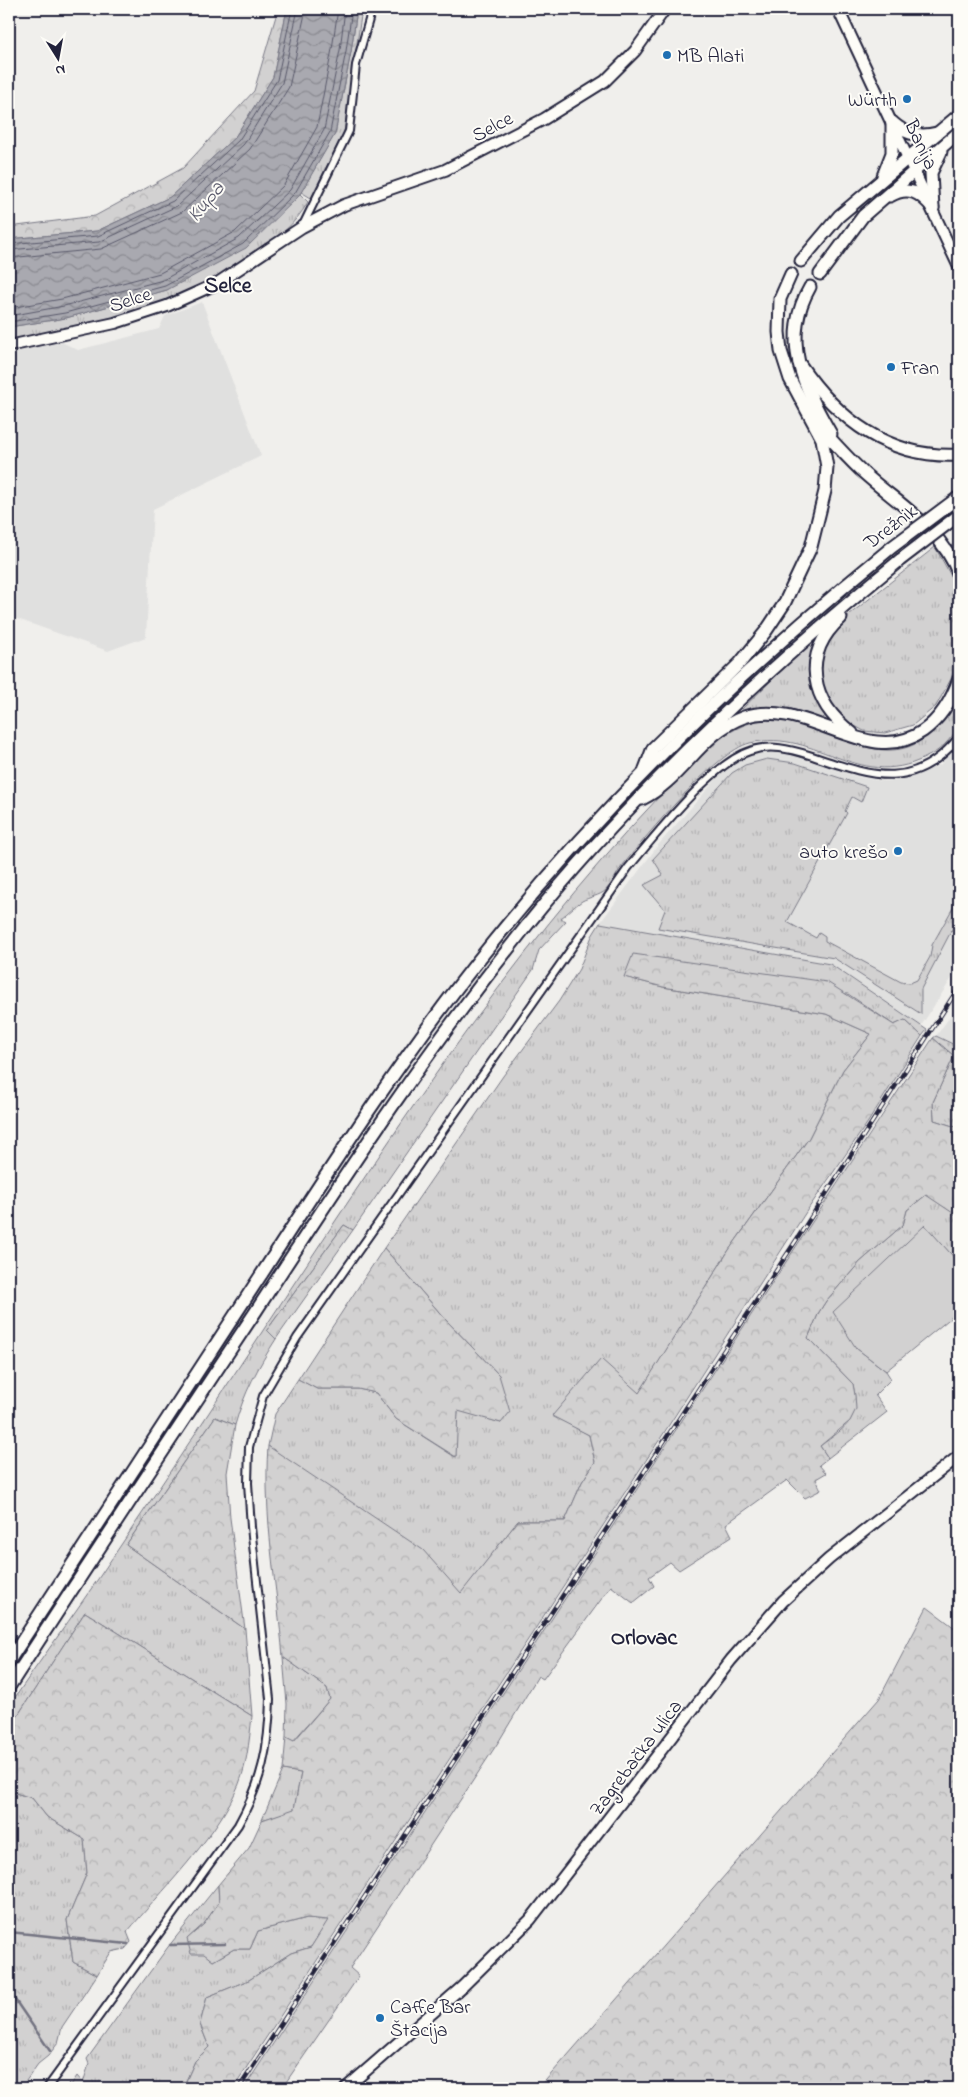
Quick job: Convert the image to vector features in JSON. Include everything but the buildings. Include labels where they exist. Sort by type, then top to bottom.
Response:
[{"type":"highway","points":[[801,261],[826,229],[959,115]]},
{"type":"highway","points":[[892,122],[900,129],[915,135],[930,135],[938,132]]},
{"type":"highway","points":[[880,182],[892,154],[892,122]]},
{"type":"highway","points":[[820,274],[852,229],[876,204],[959,132]]},
{"type":"highway","points":[[932,208],[932,168],[946,143]]},
{"type":"highway","points":[[876,204],[894,194],[910,190],[924,198],[932,208]]},
{"type":"highway","points":[[644,771],[652,748],[740,663],[766,631],[798,576],[811,547],[825,491],[826,452],[815,423],[790,379],[778,332],[780,299],[791,274]]},
{"type":"highway","points":[[810,287],[800,303],[797,316],[795,348],[814,402],[840,448]]},
{"type":"highway","points":[[799,363],[834,407],[869,436],[887,444],[921,454],[959,455]]},
{"type":"highway","points":[[815,423],[867,476],[911,510],[934,532],[951,556],[959,575]]},
{"type":"highway","name":"Drežnik","points":[[9,1661],[302,1213],[445,1005],[492,944],[539,887],[644,771],[730,686],[892,547],[959,497]]},
{"type":"highway","name":"Drežnik","points":[[9,1687],[296,1249],[454,1019],[548,899],[636,802],[745,694],[854,597],[959,515]]},
{"type":"highway","points":[[854,597],[851,609],[826,634],[815,660],[815,671],[816,684],[828,710],[860,739]]},
{"type":"highway","points":[[636,802],[658,792],[718,732],[744,717],[773,712],[788,715],[860,739],[893,743],[920,734],[941,714],[959,679]]},
{"type":"main road","name":"Selce","points":[[9,346],[115,323],[167,306],[216,284],[260,257],[302,227],[344,205],[445,170],[544,119],[605,81],[635,51],[665,9]]},
{"type":"main road","name":"Banija","points":[[838,9],[959,267]]},
{"type":"main road","name":"Zagrebačka ulica","points":[[346,2088],[462,1987],[530,1920],[587,1849],[730,1660],[783,1601],[829,1559],[959,1456]]},
{"type":"street","name":"Selce","points":[[302,227],[349,131],[356,65],[372,9]]},
{"type":"street","points":[[47,2088],[238,1825],[254,1798],[261,1777],[270,1723],[270,1699],[248,1483],[249,1447],[263,1396],[298,1338],[628,868],[667,822],[716,772],[741,754],[758,748],[784,748],[867,774],[891,776],[915,772],[929,765],[948,751],[959,737]]},
{"type":"shaded area","points":[[202,302],[261,456],[153,509],[146,637],[108,651],[9,616],[9,353],[62,342],[78,350],[159,329],[165,316]]},
{"type":"shaded area","points":[[959,744],[959,967],[921,1026],[830,964],[600,923],[659,844],[720,775],[738,761],[757,753],[776,752],[862,778],[886,781],[907,779],[940,765]]},
{"type":"shaded area","points":[[959,1004],[959,1047],[936,1036]]},
{"type":"green space","points":[[278,9],[287,9],[273,77],[235,137],[170,197],[97,231],[9,239],[9,227],[95,216],[183,168],[254,91]]},
{"type":"green space","points":[[357,9],[362,9],[344,132],[311,198],[301,192],[335,134],[351,52]]},
{"type":"green space","points":[[300,194],[308,202],[286,230],[228,271],[198,287],[138,310],[107,319],[9,341],[9,327],[66,318],[167,290]]},
{"type":"green space","points":[[935,547],[951,576],[959,610],[959,645],[951,679],[936,706],[913,725],[885,733],[864,731],[842,719],[823,692],[819,659],[840,622]]},
{"type":"green space","points":[[819,634],[812,657],[811,676],[816,694],[826,716],[821,719],[791,709],[770,707],[739,712]]},
{"type":"green space","points":[[959,697],[960,720],[952,736],[936,752],[907,765],[883,768],[861,765],[797,744],[774,741],[750,743],[736,749],[701,777],[648,835],[606,890],[601,894],[582,901],[561,918],[566,921],[539,950],[533,970],[353,1230],[344,1225],[267,1330],[276,1339],[252,1380],[235,1425],[215,1417],[126,1545],[245,1629],[252,1716],[85,1612],[9,1729],[9,1706],[113,1558],[401,1124],[498,988],[549,923],[659,797],[692,763],[716,742],[729,733],[757,721],[782,720],[806,726],[866,747],[884,750],[900,749],[915,744],[930,734]]},
{"type":"green space","points":[[767,759],[795,763],[867,787],[861,802],[852,797],[845,811],[847,813],[787,922],[816,938],[819,933],[825,937],[825,941],[901,982],[910,983],[917,980],[930,957],[932,945],[959,897],[959,916],[921,989],[921,1014],[834,958],[658,928],[665,910],[644,885],[663,875],[653,859],[732,773],[745,765]]},
{"type":"green space","points":[[600,923],[830,964],[927,1030],[922,1036],[905,1020],[894,1025],[848,994],[625,977],[663,987],[826,1014],[871,1034],[843,1070],[809,1138],[729,1250],[639,1394],[552,1415],[589,1435],[595,1462],[582,1482],[565,1521],[518,1521],[461,1594],[268,1446],[275,1414],[298,1379],[317,1389],[358,1389],[376,1393],[396,1419],[455,1457],[458,1410],[501,1423],[499,1375],[445,1319],[384,1248],[503,1076],[559,1001],[579,969],[592,936]]},
{"type":"green space","points":[[633,954],[827,982],[894,1025],[905,1020],[922,1036],[868,1122],[806,1212],[660,1439],[233,2088],[183,2088],[195,2061],[209,2047],[200,2024],[207,1997],[249,1980],[291,1953],[311,1947],[328,1920],[307,1918],[258,1931],[250,1949],[234,1949],[213,1961],[204,1954],[191,1954],[187,1939],[204,1924],[219,1902],[218,1885],[249,1848],[262,1820],[294,1809],[301,1773],[283,1770],[286,1737],[294,1741],[330,1699],[327,1688],[283,1657],[267,1499],[268,1446],[423,1550],[461,1593],[518,1521],[565,1521],[582,1482],[595,1462],[589,1435],[552,1416],[601,1359],[639,1393],[729,1250],[809,1138],[843,1070],[871,1034],[826,1014],[663,987],[624,977]]},
{"type":"green space","points":[[936,1036],[959,1047],[959,1128],[934,1120],[933,1102],[954,1056],[933,1038]]},
{"type":"green space","points":[[933,1038],[954,1056],[933,1102],[934,1120],[959,1128],[959,1217],[926,1195],[907,1210],[903,1225],[860,1262],[826,1301],[819,1312],[808,1338],[853,1384],[856,1409],[850,1421],[820,1446],[828,1458],[819,1465],[826,1473],[816,1479],[821,1490],[805,1498],[787,1480],[726,1524],[732,1536],[679,1570],[670,1562],[649,1577],[654,1586],[633,1603],[611,1586],[543,1679],[538,1676],[499,1741],[350,1968],[359,1976],[282,2088],[244,2088]]},
{"type":"green space","points":[[927,1194],[959,1217],[959,1263],[925,1226],[856,1348],[886,1371],[891,1379],[875,1395],[887,1412],[828,1458],[820,1446],[838,1433],[853,1415],[855,1396],[853,1384],[808,1338],[826,1301],[860,1262],[903,1225],[907,1210]]},
{"type":"green space","points":[[344,1225],[353,1230],[276,1339],[267,1330]]},
{"type":"green space","points":[[925,1225],[959,1263],[959,1311],[886,1371],[856,1348],[833,1312]]},
{"type":"green space","points":[[384,1248],[445,1319],[499,1375],[510,1412],[501,1423],[458,1411],[456,1457],[396,1419],[376,1393],[358,1389],[317,1389],[298,1379]]},
{"type":"green space","points":[[215,1417],[235,1425],[227,1473],[230,1518],[245,1629],[126,1545]]},
{"type":"green space","points":[[927,1607],[959,1631],[959,2088],[539,2088],[879,1699]]},
{"type":"green space","points":[[85,1612],[252,1716],[247,1755],[242,1774],[235,1793],[225,1811],[214,1829],[186,1865],[127,1932],[131,1942],[125,1949],[111,1952],[97,1975],[73,1962],[67,1920],[87,1873],[84,1839],[47,1817],[32,1798],[9,1791],[9,1729]]},
{"type":"green space","points":[[283,1657],[327,1688],[330,1699],[293,1741],[286,1737],[287,1704]]},
{"type":"green space","points":[[283,1770],[301,1773],[294,1810],[262,1820]]},
{"type":"green space","points":[[9,1791],[32,1798],[47,1817],[84,1839],[87,1873],[67,1920],[73,1962],[97,1975],[62,2027],[58,2043],[48,2056],[38,2064],[21,2088],[9,2088]]},
{"type":"green space","points":[[218,1885],[219,1902],[204,1924],[187,1939],[213,1961],[234,1949],[250,1949],[258,1931],[307,1918],[329,1920],[311,1947],[291,1953],[249,1980],[207,1997],[200,2024],[209,2047],[195,2061],[183,2088],[69,2088],[77,2076],[83,2083],[89,2064],[87,2059],[168,1947]]},
{"type":"water","name":"Kupa","points":[[287,9],[357,9],[351,52],[335,134],[299,196],[246,248],[167,290],[66,318],[9,327],[9,239],[97,231],[170,197],[235,137],[273,77]]},
{"type":"waterway","points":[[9,1932],[128,1944]]},
{"type":"waterway","points":[[170,1945],[225,1944]]},
{"type":"waterway","points":[[9,1991],[50,2051]]},
{"type":"waterway","points":[[69,2084],[71,2088]]},
{"type":"railway","points":[[239,2088],[797,1239],[959,987]]},
{"type":"place","name":"MB Alati","points":[[667,55]]},
{"type":"place","name":"Würth","points":[[907,99]]},
{"type":"place","name":"Fran","points":[[891,367]]},
{"type":"place","name":"auto krešo","points":[[898,851]]},
{"type":"place","name":"Caffe Bar Štacija","points":[[380,2018]]},
{"type":"district","name":"Selce","points":[[228,284]]},
{"type":"district","name":"Orlovac","points":[[644,1636]]}]
